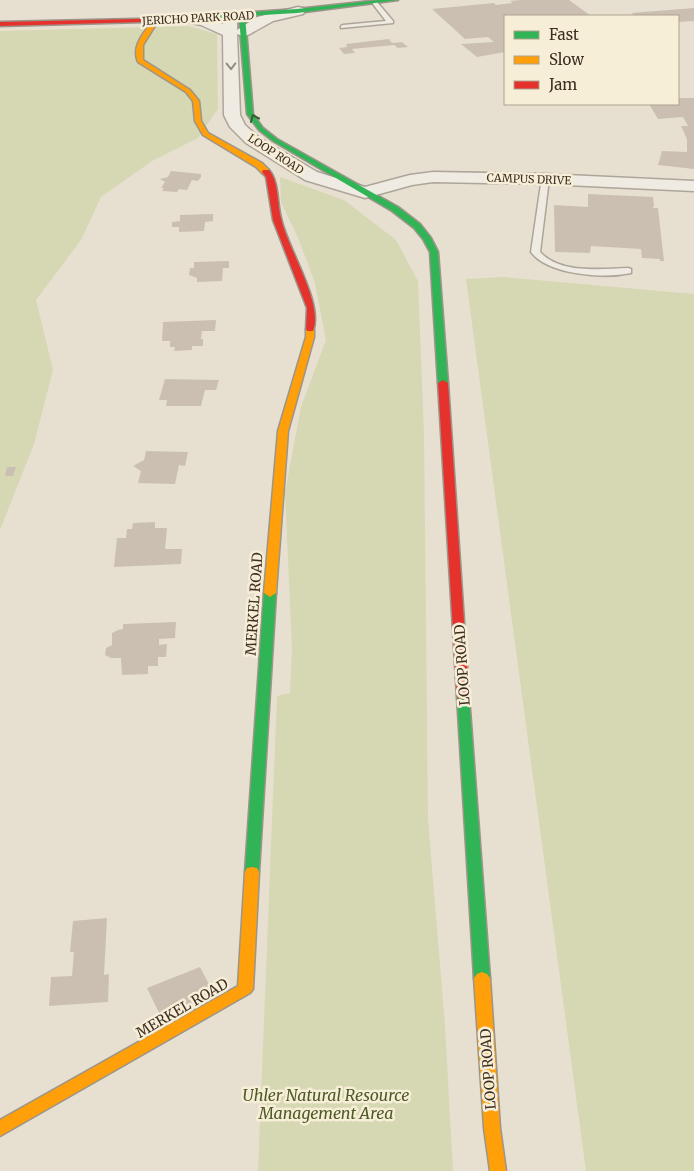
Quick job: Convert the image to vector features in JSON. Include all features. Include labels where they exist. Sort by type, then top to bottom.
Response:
[{"type":"street","name":"JERICHO PARK ROAD","points":[[0,24],[192,19],[298,11],[395,0]]},
{"type":"street","points":[[192,19],[204,21],[237,33],[255,22],[268,17],[298,11]]},
{"type":"street","name":"LOOP ROAD","points":[[236,16],[237,33],[232,115],[238,127],[252,140],[311,176],[365,193],[395,209],[417,226],[427,238],[435,260],[492,1128],[498,1171]]},
{"type":"street","name":"MERKEL ROAD","points":[[0,1128],[245,989],[273,544],[283,431],[310,337],[311,308],[277,220],[270,176],[260,165],[205,134],[198,121],[196,101],[188,91],[140,61],[137,56],[137,48],[155,21]]},
{"type":"street","name":"CAMPUS DRIVE","points":[[365,193],[410,180],[433,176],[694,186]]},
{"type":"lane","points":[[343,27],[391,22],[376,3]]},
{"type":"lane","points":[[545,179],[535,252],[538,257],[545,262],[566,268],[628,271]]},
{"type":"green space","points":[[188,26],[217,34],[218,109],[198,138],[152,161],[101,197],[81,240],[36,300],[53,370],[34,444],[0,530],[0,31]]},
{"type":"green space","name":"Uhler Natural Resource Management Area","points":[[280,177],[344,200],[396,240],[418,281],[424,434],[428,819],[445,1026],[453,1171],[258,1171],[277,696],[290,693],[292,649],[285,492],[301,407],[326,340],[315,283],[299,240],[281,202]]},
{"type":"green space","points":[[503,277],[694,294],[694,1171],[586,1171],[466,279]]},
{"type":"building","points":[[569,0],[590,15],[504,15],[504,52],[477,57],[461,44],[494,42],[488,37],[465,39],[432,9],[513,3],[510,1]]},
{"type":"building","points":[[694,8],[694,21],[679,22],[679,15],[634,15],[631,13]]},
{"type":"building","points":[[389,39],[392,43],[402,42],[408,47],[398,48],[394,45],[352,49],[355,53],[344,54],[339,48],[347,47],[346,44]]},
{"type":"building","points":[[679,98],[694,98],[694,169],[658,165],[662,151],[687,152],[687,139],[681,126],[688,126],[683,117],[658,119],[650,105],[679,105]]},
{"type":"building","points":[[171,171],[201,174],[201,177],[198,181],[192,180],[187,190],[179,189],[177,192],[162,191],[164,188],[161,188],[165,182],[160,179],[168,177]]},
{"type":"building","points":[[588,194],[653,197],[654,207],[652,208],[658,208],[664,261],[642,258],[641,249],[591,246],[590,253],[555,252],[554,205],[588,207]]},
{"type":"building","points":[[213,214],[213,221],[205,222],[204,231],[179,232],[179,227],[172,227],[172,222],[180,221],[180,215]]},
{"type":"building","points":[[229,261],[229,268],[223,268],[222,281],[197,282],[197,278],[189,275],[190,268],[194,268],[194,262]]},
{"type":"building","points":[[216,320],[215,331],[202,331],[201,339],[203,339],[203,346],[192,346],[192,350],[174,351],[175,347],[170,347],[170,341],[162,341],[163,322]]},
{"type":"building","points":[[165,379],[219,380],[216,390],[205,390],[201,406],[166,406],[167,400],[159,400]]},
{"type":"building","points":[[146,451],[188,452],[185,466],[179,465],[175,484],[138,483],[141,471],[133,466],[144,460]]},
{"type":"building","points":[[7,467],[16,467],[13,476],[5,476]]},
{"type":"building","points":[[155,522],[155,528],[167,528],[165,549],[182,549],[181,564],[114,567],[117,538],[126,538],[127,529],[132,529],[133,523]]},
{"type":"building","points":[[176,622],[175,638],[159,639],[159,645],[167,644],[166,657],[158,657],[158,666],[148,666],[148,674],[122,675],[121,658],[111,658],[105,655],[106,648],[112,645],[112,633],[123,629],[123,624]]},
{"type":"building","points":[[107,918],[104,975],[109,974],[108,1002],[49,1006],[51,977],[72,976],[74,952],[70,952],[73,921]]},
{"type":"building","points":[[200,967],[215,996],[161,1017],[147,988]]},
{"type":"traffic: fast","points":[[179,19],[297,11],[395,0]]},
{"type":"traffic: fast","points":[[242,16],[250,114],[261,129],[275,140],[395,209],[417,226],[427,238],[434,252],[443,383]]},
{"type":"traffic: fast","points":[[252,872],[270,593]]},
{"type":"traffic: fast","points":[[463,696],[482,978]]},
{"type":"traffic: slow","points":[[155,21],[140,45],[140,61],[188,91],[196,101],[198,121],[205,134],[259,165],[266,172]]},
{"type":"traffic: slow","points":[[270,593],[283,431],[310,337],[310,329]]},
{"type":"traffic: slow","points":[[0,1129],[245,989],[252,872]]},
{"type":"traffic: slow","points":[[482,978],[492,1128],[498,1171]]},
{"type":"traffic: jam","points":[[0,24],[179,19]]},
{"type":"traffic: jam","points":[[266,172],[270,176],[277,220],[311,308],[310,329]]},
{"type":"traffic: jam","points":[[443,383],[463,696]]}]
